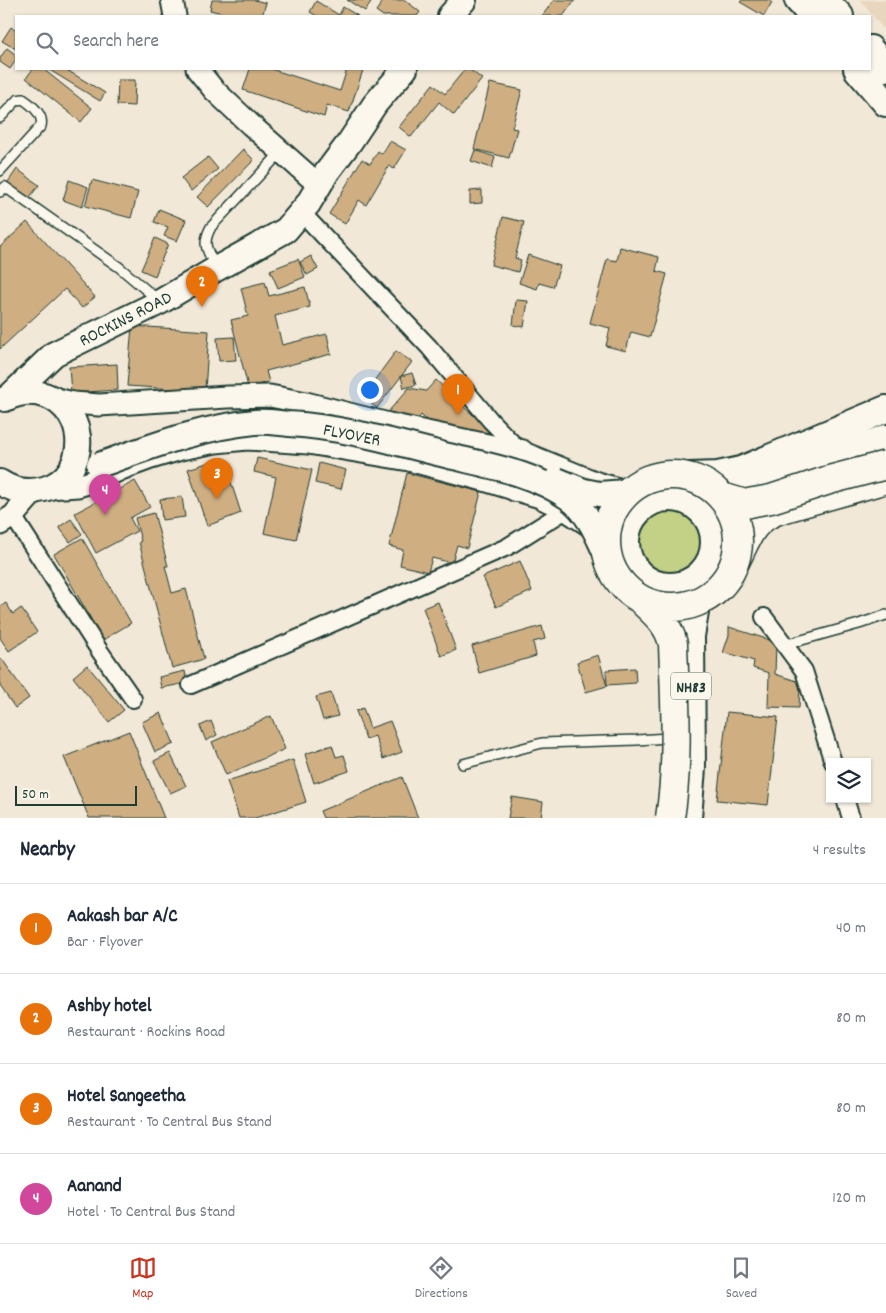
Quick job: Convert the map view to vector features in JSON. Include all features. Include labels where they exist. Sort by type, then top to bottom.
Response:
[{"type":"highway","points":[[722,497],[744,504],[771,499],[886,465]]},
{"type":"highway","points":[[700,602],[680,607],[662,607],[642,601],[626,590],[613,573],[623,561],[606,532],[612,510],[626,492],[644,480],[666,474],[674,491],[706,483],[722,497],[731,511],[737,528],[738,545],[720,555]]},
{"type":"highway","points":[[720,555],[767,514],[886,479]]},
{"type":"highway","points":[[678,818],[685,746],[683,640],[690,615],[700,602],[715,592],[727,578],[720,555]]},
{"type":"highway","name":"NH83","points":[[642,601],[664,622],[671,634],[673,644],[676,708],[675,764],[670,818]]},
{"type":"main road","points":[[451,15],[464,0]]},
{"type":"main road","points":[[467,15],[479,0]]},
{"type":"main road","points":[[798,0],[811,15]]},
{"type":"main road","points":[[825,0],[839,15]]},
{"type":"main road","points":[[871,50],[886,68]]},
{"type":"main road","name":"ROCKINS ROAD","points":[[4,400],[54,354],[160,302],[216,268],[286,230],[308,204],[327,172],[375,104],[404,70]]},
{"type":"main road","name":"ROCKINS ROAD","points":[[349,143],[381,117],[420,70]]},
{"type":"main road","points":[[858,70],[886,103]]},
{"type":"main road","points":[[4,400],[24,393],[39,393],[52,398],[64,406],[73,418],[91,454]]},
{"type":"main road","points":[[661,818],[667,778],[668,738],[665,626],[662,613],[648,588],[623,561],[628,529],[634,516],[644,506],[674,491],[718,475],[741,470],[886,409]]},
{"type":"main road","name":"FLYOVER","points":[[49,486],[91,454],[126,439],[214,414],[255,410],[288,411],[346,422],[510,461],[584,492],[599,494],[626,492]]},
{"type":"main road","name":"FLYOVER","points":[[91,454],[158,444],[218,427],[256,422],[307,425],[336,430],[390,441],[482,464],[527,476],[551,486],[580,508],[595,530],[623,561]]},
{"type":"main road","points":[[674,491],[732,495],[886,438]]},
{"type":"main road","points":[[516,489],[522,452]]},
{"type":"main road","points":[[0,482],[7,487],[20,491],[49,486]]},
{"type":"main road","points":[[623,561],[646,581],[661,586],[676,587],[691,582],[703,573],[720,555],[724,520],[732,507],[741,498],[761,485]]},
{"type":"main road","points":[[674,491],[698,508],[708,518],[720,555]]},
{"type":"main road","name":"NH83","points":[[688,818],[692,768],[691,636],[698,595],[720,555]]},
{"type":"street","points":[[172,0],[175,15]]},
{"type":"street","points":[[199,70],[214,90],[320,186]]},
{"type":"street","points":[[301,212],[429,346],[491,421],[522,452]]},
{"type":"street","points":[[52,398],[73,403],[99,405],[270,396],[522,452],[597,483],[674,491]]},
{"type":"street","points":[[133,699],[7,520],[49,486],[78,486],[151,458],[181,449],[216,442],[248,439],[308,443],[408,460],[540,497],[589,524],[623,561]]},
{"type":"street","points":[[191,685],[507,547],[566,510]]},
{"type":"street","points":[[764,617],[804,671],[832,758]]},
{"type":"street","points":[[846,803],[851,818]]},
{"type":"lane","points":[[0,118],[17,100],[23,99],[42,120],[41,126],[0,171]]},
{"type":"lane","points":[[216,268],[206,245],[206,236],[211,227],[281,152]]},
{"type":"lane","points":[[2,186],[119,267],[160,302]]},
{"type":"lane","points":[[784,645],[886,615]]},
{"type":"lane","points":[[463,764],[542,744],[668,738]]},
{"type":"shaded area","points":[[860,0],[886,0],[886,32]]},
{"type":"green space","points":[[671,506],[692,512],[702,522],[708,543],[702,564],[692,574],[671,580],[650,574],[640,564],[634,543],[640,522],[650,512]]},
{"type":"building","points":[[212,0],[255,0],[266,3],[262,15],[230,15],[210,10]]},
{"type":"building","points":[[347,0],[372,0],[365,11]]},
{"type":"building","points":[[384,0],[405,0],[420,12],[418,15],[382,15],[376,11]]},
{"type":"building","points":[[554,0],[575,0],[564,15],[543,15]]},
{"type":"building","points":[[742,0],[768,0],[772,2],[765,15],[762,15],[740,2]]},
{"type":"building","points":[[316,1],[339,15],[315,15],[310,12]]},
{"type":"building","points":[[343,7],[356,15],[339,15]]},
{"type":"building","points":[[11,27],[15,30],[15,48],[2,41]]},
{"type":"building","points":[[7,48],[15,54],[15,62],[10,69],[0,62],[0,58]]},
{"type":"building","points":[[32,70],[44,70],[92,108],[81,122],[26,78]]},
{"type":"building","points":[[50,70],[67,70],[105,93],[100,101]]},
{"type":"building","points":[[250,70],[274,70],[340,91],[347,70],[363,70],[349,112],[327,105],[324,117],[243,90]]},
{"type":"building","points":[[464,70],[470,70],[482,79],[454,115],[439,102],[411,137],[399,127],[433,84],[445,94]]},
{"type":"building","points":[[118,80],[135,80],[134,106],[117,105]]},
{"type":"building","points":[[490,83],[522,90],[512,128],[517,129],[509,158],[474,149]]},
{"type":"building","points":[[390,141],[406,150],[394,169],[389,166],[366,205],[359,200],[345,224],[329,214],[362,159],[370,164],[378,151],[382,154]]},
{"type":"building","points":[[243,149],[254,160],[208,207],[197,197]]},
{"type":"building","points":[[475,150],[495,157],[492,168],[471,161]]},
{"type":"building","points":[[208,157],[218,169],[191,191],[181,178]]},
{"type":"building","points":[[17,169],[39,185],[27,201],[6,185]]},
{"type":"building","points":[[69,180],[88,187],[82,207],[63,200]]},
{"type":"building","points":[[92,180],[138,192],[131,218],[85,206]]},
{"type":"building","points":[[482,190],[482,203],[470,204],[470,191]]},
{"type":"building","points":[[159,209],[186,220],[177,241],[164,236],[168,227],[154,222]]},
{"type":"building","points":[[503,217],[524,222],[515,258],[521,260],[518,272],[491,265]]},
{"type":"building","points":[[27,222],[95,297],[82,308],[65,289],[0,349],[0,247]]},
{"type":"building","points":[[155,238],[168,244],[155,276],[141,270]]},
{"type":"building","points":[[620,247],[659,257],[656,271],[667,274],[650,337],[631,332],[626,351],[606,346],[610,328],[590,323],[607,259],[617,261]]},
{"type":"building","points":[[528,255],[560,266],[553,287],[539,283],[537,289],[519,283]]},
{"type":"building","points":[[311,256],[318,269],[307,275],[300,262]]},
{"type":"building","points":[[298,259],[305,277],[278,288],[270,270]]},
{"type":"building","points":[[265,282],[269,296],[305,287],[310,307],[275,316],[282,345],[327,334],[331,354],[266,371],[269,382],[248,387],[231,320],[248,316],[241,288]]},
{"type":"building","points":[[516,300],[528,301],[524,327],[513,325]]},
{"type":"building","points":[[132,326],[209,331],[205,391],[127,386]]},
{"type":"building","points":[[234,337],[236,360],[219,361],[217,338]]},
{"type":"building","points":[[396,351],[412,362],[377,408],[362,397]]},
{"type":"building","points":[[117,364],[118,390],[71,393],[69,367]]},
{"type":"building","points":[[412,373],[416,385],[404,388],[401,376]]},
{"type":"building","points":[[436,380],[490,430],[488,438],[432,425],[421,415],[417,420],[387,413],[409,388],[426,391]]},
{"type":"building","points":[[223,458],[241,513],[207,526],[188,469]]},
{"type":"building","points":[[257,458],[312,470],[296,540],[264,533],[276,477],[254,472]]},
{"type":"building","points":[[319,463],[346,470],[341,489],[315,483]]},
{"type":"building","points":[[407,473],[481,492],[467,548],[457,545],[452,563],[432,558],[428,572],[400,565],[403,550],[389,546]]},
{"type":"building","points":[[135,481],[150,507],[130,518],[137,531],[96,553],[75,513]]},
{"type":"building","points":[[182,497],[185,517],[162,520],[160,499]]},
{"type":"building","points":[[154,513],[168,566],[165,566],[172,593],[186,589],[204,659],[172,668],[139,542],[141,541],[135,518]]},
{"type":"building","points":[[71,519],[82,534],[70,542],[59,527]]},
{"type":"building","points":[[82,538],[131,623],[103,640],[54,554]]},
{"type":"building","points":[[520,561],[532,591],[496,607],[483,577]]},
{"type":"building","points":[[438,602],[456,650],[441,656],[423,608]]},
{"type":"building","points":[[6,603],[13,614],[21,608],[37,632],[9,651],[0,638],[0,607]]},
{"type":"building","points":[[542,626],[545,639],[533,642],[536,656],[479,673],[472,646]]},
{"type":"building","points":[[729,627],[776,642],[775,674],[800,682],[799,708],[768,707],[769,673],[753,668],[754,661],[723,653],[729,635]]},
{"type":"building","points":[[598,655],[607,686],[586,692],[577,662]]},
{"type":"building","points":[[2,659],[29,698],[15,708],[0,686],[0,661]]},
{"type":"building","points":[[87,665],[124,710],[109,722],[73,677]]},
{"type":"building","points":[[635,668],[636,683],[607,685],[606,670]]},
{"type":"building","points":[[185,671],[187,683],[161,688],[159,677]]},
{"type":"building","points":[[331,693],[338,716],[323,720],[316,697]]},
{"type":"building","points":[[363,708],[370,728],[390,721],[402,752],[383,759],[375,736],[366,739],[356,711]]},
{"type":"building","points":[[727,712],[778,717],[768,805],[717,800]]},
{"type":"building","points":[[161,713],[174,744],[155,752],[142,722]]},
{"type":"building","points":[[271,716],[285,749],[226,775],[212,742]]},
{"type":"building","points":[[211,721],[217,735],[206,741],[200,726]]},
{"type":"building","points":[[129,731],[164,818],[89,818],[64,757]]},
{"type":"building","points":[[332,745],[336,757],[344,755],[349,771],[314,783],[305,754]]},
{"type":"building","points":[[170,753],[186,786],[170,793],[154,761]]},
{"type":"building","points":[[293,760],[306,802],[255,818],[239,818],[227,781]]},
{"type":"building","points":[[402,777],[418,818],[323,818],[320,811]]},
{"type":"building","points":[[512,797],[543,802],[541,818],[508,818]]},
{"type":"place","name":"Ashby hotel","points":[[202,307]]},
{"type":"place","name":"Aakash bar A/C","points":[[458,415]]},
{"type":"place","name":"Hotel Sangeetha","points":[[217,499]]},
{"type":"place","name":"Aanand","points":[[105,515]]}]
